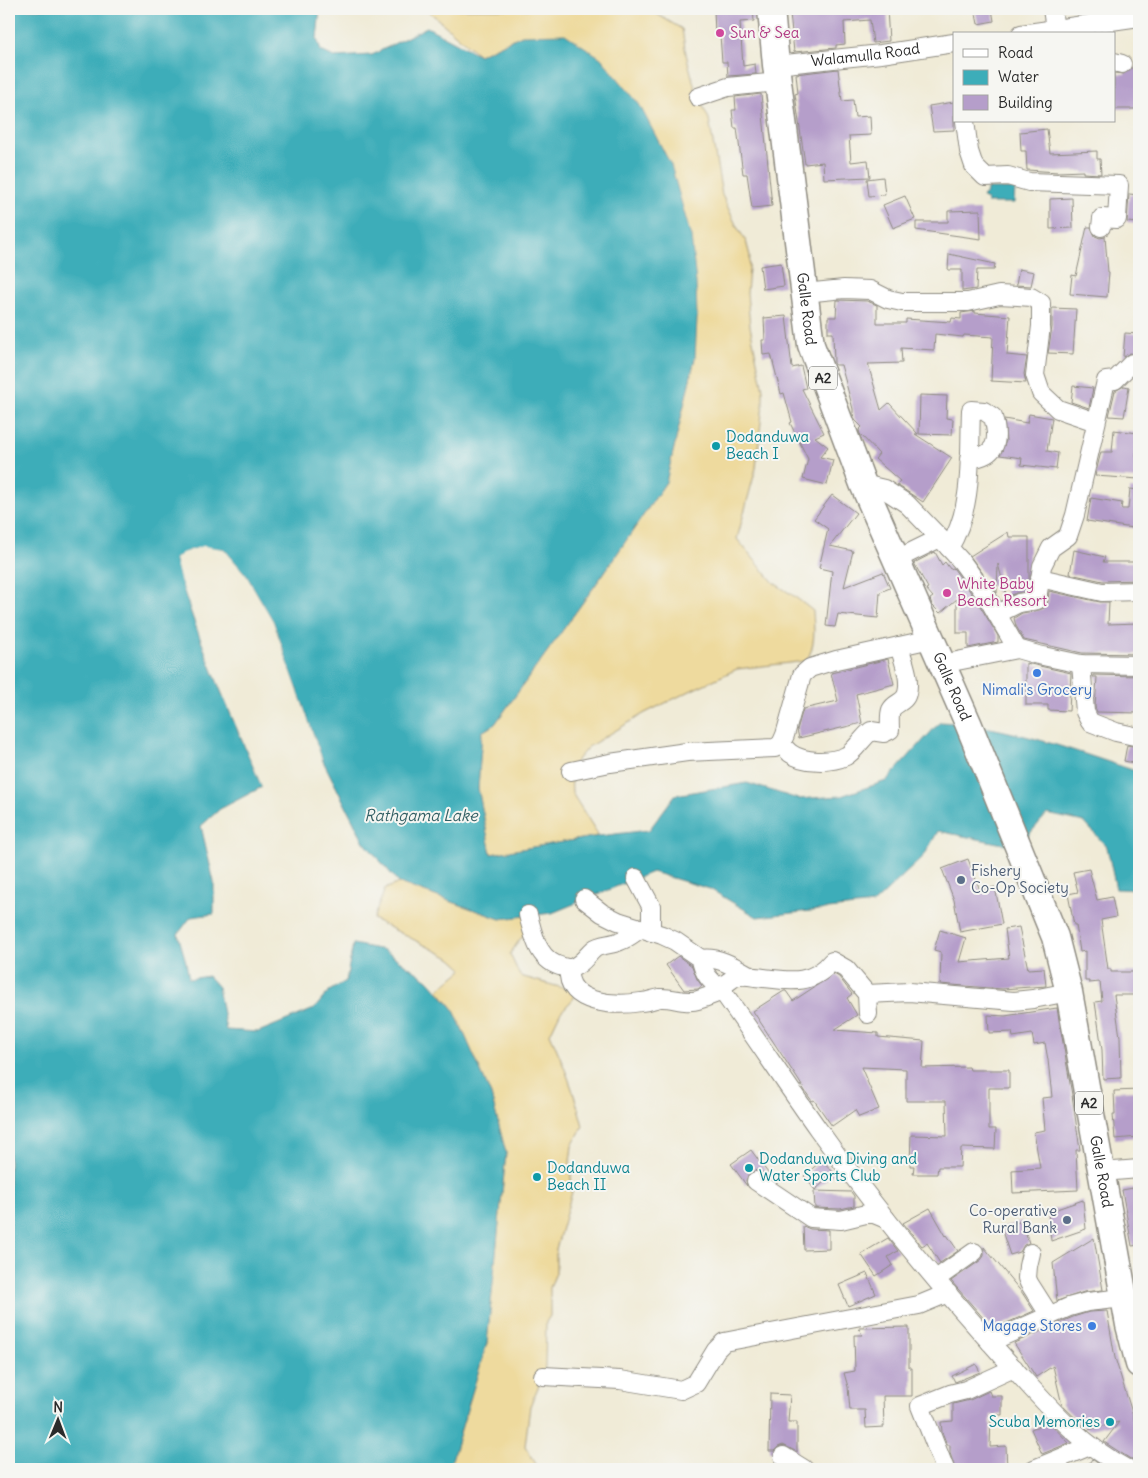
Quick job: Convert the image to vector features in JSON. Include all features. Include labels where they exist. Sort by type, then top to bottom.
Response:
[{"type":"highway","name":"Galle Road","points":[[771,9],[777,74],[811,345],[863,484],[968,723],[1055,937],[1069,992],[1129,1325],[1139,1364]]},
{"type":"street","points":[[1052,9],[1065,30]]},
{"type":"street","points":[[1043,32],[1065,30],[1096,16],[1139,17]]},
{"type":"street","name":"Walamulla Road","points":[[698,97],[777,74],[881,54],[953,44]]},
{"type":"street","points":[[965,122],[969,151],[974,166],[985,177],[1008,176],[1029,182],[1119,185],[1117,219],[1102,218],[1101,227]]},
{"type":"street","points":[[804,293],[844,289],[870,290],[888,299],[906,302],[968,302],[999,295],[1031,297],[1041,303],[1041,326],[1036,375],[1041,393],[1058,409],[1096,422]]},
{"type":"street","points":[[997,614],[1019,603],[1037,600],[1042,566],[1051,548],[1068,536],[1106,382],[1115,380],[1132,363]]},
{"type":"street","points":[[897,559],[944,543],[958,533],[968,500],[969,459]]},
{"type":"street","points":[[863,484],[884,489],[907,504],[962,562],[981,588],[1017,650]]},
{"type":"street","points":[[1040,578],[1102,592],[1139,591]]},
{"type":"street","points":[[571,771],[610,763],[687,752],[775,748],[782,744],[802,675],[810,668],[836,660],[931,639]]},
{"type":"street","points":[[782,744],[790,753],[801,758],[822,762],[847,755],[871,731],[884,733],[890,730],[890,711],[902,702],[907,693],[908,676],[899,646]]},
{"type":"street","points":[[942,664],[1017,650],[1081,664],[1139,665]]},
{"type":"street","points":[[1081,664],[1085,712],[1090,722],[1116,732],[1139,737]]},
{"type":"street","points":[[636,878],[651,906],[645,930]]},
{"type":"street","points":[[584,899],[602,913],[618,921],[675,941],[701,959],[719,960],[752,976]]},
{"type":"street","points":[[528,915],[535,940],[542,953],[548,960],[559,966],[569,968],[574,968],[585,961],[594,949],[622,941],[645,930]]},
{"type":"street","points":[[701,959],[702,968],[708,979],[723,992],[819,1130],[886,1218],[936,1279],[990,1342],[1079,1438],[1112,1462],[1127,1469]]},
{"type":"street","points":[[723,992],[725,984],[736,977],[752,976],[786,981],[802,980],[816,976],[832,961],[846,968],[867,994],[868,1014]]},
{"type":"street","points":[[569,968],[569,974],[577,993],[588,999],[603,1002],[625,1003],[671,998],[681,1001],[697,1001],[712,994],[723,992]]},
{"type":"street","points":[[867,994],[909,992],[1014,1000],[1033,999],[1069,992]]},
{"type":"street","points":[[1102,1172],[1139,1168]]},
{"type":"street","points":[[756,1181],[811,1218],[841,1220],[874,1214],[886,1218]]},
{"type":"street","points":[[936,1279],[974,1252]]},
{"type":"street","points":[[1031,1254],[1027,1278],[1050,1316]]},
{"type":"street","points":[[543,1376],[620,1380],[681,1390],[696,1383],[716,1350],[724,1342],[919,1305],[948,1293]]},
{"type":"street","points":[[990,1342],[1069,1307],[1087,1302],[1124,1298]]},
{"type":"street","points":[[945,1469],[920,1406],[966,1390],[1014,1368]]},
{"type":"street","points":[[1034,1469],[1090,1446]]},
{"type":"street","points":[[783,1456],[804,1469]]},
{"type":"sand","name":"Dodanduwa Beach I","points":[[426,9],[648,9],[682,29],[686,54],[696,92],[709,119],[722,195],[737,227],[746,241],[750,256],[747,293],[750,326],[763,390],[763,403],[756,468],[737,539],[774,583],[813,611],[813,644],[806,661],[737,669],[645,713],[588,747],[571,767],[572,793],[599,836],[491,854],[478,788],[482,732],[495,724],[604,573],[666,482],[695,358],[522,35],[479,55]]},
{"type":"sand","name":"Dodanduwa Beach II","points":[[399,883],[500,919],[528,915],[532,930],[520,939],[510,954],[520,976],[563,988],[573,986],[574,998],[560,1013],[550,1034],[569,1080],[583,1126],[572,1146],[570,1162],[572,1192],[556,1249],[556,1273],[550,1287],[550,1316],[546,1322],[545,1366],[543,1376],[530,1406],[525,1446],[539,1469],[447,1469],[450,1466],[487,1343],[506,1153],[491,1095],[453,1008],[438,990],[463,969],[452,959],[373,919],[385,889]]},
{"type":"water","name":"Rathgama Lake","points":[[9,9],[320,9],[317,39],[321,51],[334,57],[372,55],[427,27],[479,55],[522,35],[565,34],[601,58],[639,104],[671,165],[691,237],[696,283],[695,358],[666,482],[604,573],[495,724],[482,732],[478,788],[491,854],[599,836],[649,830],[675,795],[747,783],[798,799],[841,796],[886,781],[940,722],[991,728],[1041,740],[1139,772],[1139,890],[1116,889],[1107,847],[1084,822],[1047,814],[1018,847],[938,831],[924,856],[873,904],[757,917],[710,889],[652,872],[552,913],[500,919],[399,883],[364,842],[322,759],[273,621],[246,575],[224,549],[198,548],[175,559],[203,646],[262,787],[220,809],[201,826],[214,882],[214,914],[191,917],[178,934],[189,979],[208,976],[218,987],[226,1030],[258,1032],[314,1009],[329,991],[346,981],[353,944],[384,950],[428,980],[453,1008],[491,1095],[506,1153],[487,1343],[450,1466],[447,1469],[9,1469]]},
{"type":"water","points":[[987,189],[1015,189],[1014,203],[987,203],[987,200],[982,196],[987,192]]},
{"type":"pier","points":[[203,546],[224,549],[246,575],[273,621],[322,759],[319,760],[271,622],[244,576],[223,551],[203,549],[183,555],[178,560],[183,578],[208,651],[265,786],[262,787],[206,651],[180,579],[175,559],[182,553]]},
{"type":"building","points":[[714,9],[753,9],[754,21],[740,22],[743,66],[755,64],[756,74],[728,76],[727,62],[722,62],[720,35],[715,35]]},
{"type":"building","points":[[837,9],[887,9],[889,41],[873,43],[870,20],[844,22],[845,44],[836,45],[836,48],[794,52],[790,13]]},
{"type":"building","points":[[975,9],[992,9],[994,21],[978,24]]},
{"type":"building","points":[[1131,68],[1139,68],[1139,109],[1116,109],[1116,73],[1124,74]]},
{"type":"building","points":[[838,69],[842,101],[853,100],[855,117],[870,116],[871,135],[849,136],[851,162],[868,160],[870,177],[824,179],[823,162],[805,164],[795,94],[798,93],[796,74]]},
{"type":"building","points":[[761,94],[772,206],[752,208],[747,174],[743,174],[737,128],[734,128],[732,110],[736,110],[735,97]]},
{"type":"building","points":[[953,102],[954,130],[933,131],[929,106]]},
{"type":"building","points":[[1047,129],[1050,153],[1097,151],[1097,159],[1100,159],[1101,174],[1083,173],[1083,171],[1027,170],[1026,151],[1021,151],[1020,132]]},
{"type":"building","points":[[883,177],[885,195],[869,196],[867,179]]},
{"type":"building","points":[[1129,194],[1139,195],[1139,223],[1127,222]]},
{"type":"building","points":[[905,196],[915,219],[893,228],[883,205]]},
{"type":"building","points":[[1072,198],[1073,228],[1050,229],[1050,199]]},
{"type":"building","points":[[980,210],[981,239],[916,230],[916,222],[948,222],[948,211]]},
{"type":"building","points":[[1087,227],[1091,227],[1095,236],[1105,237],[1109,272],[1107,297],[1070,294],[1072,275],[1076,276]]},
{"type":"building","points":[[949,254],[995,264],[994,270],[977,270],[976,289],[962,291],[962,270],[948,270]]},
{"type":"building","points":[[781,263],[784,286],[763,289],[760,266]]},
{"type":"building","points":[[1019,269],[1034,272],[1031,286],[1016,285]]},
{"type":"building","points":[[837,300],[867,301],[877,305],[877,323],[906,323],[906,319],[951,322],[952,318],[961,319],[961,313],[975,311],[975,313],[1010,316],[1007,355],[1027,357],[1024,374],[1026,383],[991,381],[993,337],[964,335],[963,337],[935,334],[934,350],[901,348],[902,363],[868,364],[881,410],[889,403],[918,434],[915,434],[952,458],[923,502],[897,485],[900,481],[875,459],[879,454],[860,434],[859,430],[862,427],[855,420],[841,365],[835,365],[834,363],[833,333],[828,333],[828,317],[836,317]]},
{"type":"building","points":[[1052,308],[1076,309],[1073,354],[1048,353],[1052,327]]},
{"type":"building","points":[[786,316],[792,368],[801,366],[806,388],[802,389],[824,433],[815,437],[828,447],[820,457],[833,460],[827,485],[803,479],[808,459],[790,423],[792,422],[784,393],[781,394],[771,354],[763,355],[762,340],[765,340],[764,318]]},
{"type":"building","points":[[1125,333],[1139,334],[1139,355],[1130,353],[1123,357]]},
{"type":"building","points":[[1073,386],[1093,388],[1089,408],[1071,402]]},
{"type":"building","points":[[1124,386],[1129,387],[1124,417],[1109,416],[1115,391]]},
{"type":"building","points":[[920,395],[947,396],[946,418],[953,419],[952,435],[919,434]]},
{"type":"building","points":[[1029,414],[1052,418],[1047,451],[1058,453],[1056,469],[1021,465],[1022,458],[1000,455],[1006,441],[1004,419],[1027,423]]},
{"type":"building","points":[[1114,430],[1138,433],[1136,456],[1139,456],[1139,479],[1095,476],[1101,452],[1112,452]]},
{"type":"building","points":[[1130,489],[1139,490],[1139,529],[1087,521],[1091,498],[1122,503],[1121,509],[1128,509]]},
{"type":"building","points":[[832,495],[856,513],[830,546],[853,551],[844,587],[883,572],[890,588],[880,592],[878,618],[838,614],[835,627],[826,626],[832,571],[819,568],[828,529],[814,519]]},
{"type":"building","points":[[1008,532],[1009,537],[1029,537],[1029,580],[1028,591],[1007,597],[998,564],[997,593],[970,556]]},
{"type":"building","points":[[1074,550],[1105,557],[1103,562],[1139,562],[1139,580],[1103,581],[1070,574]]},
{"type":"building","points":[[935,552],[942,565],[945,562],[950,569],[954,569],[977,601],[998,636],[998,642],[968,648],[968,633],[957,633],[957,599],[940,613],[932,605],[930,599],[933,597],[926,589],[928,588],[914,563]]},
{"type":"building","points":[[1049,591],[1100,602],[1109,602],[1108,624],[1139,623],[1139,654],[1082,653],[1024,640],[1014,618],[1022,613],[1044,608],[1048,602]]},
{"type":"building","points":[[888,659],[894,684],[856,694],[862,723],[799,738],[797,730],[803,709],[838,701],[831,673]]},
{"type":"building","points":[[1026,663],[1071,673],[1069,711],[1048,710],[1048,705],[1026,705]]},
{"type":"building","points":[[1093,675],[1139,676],[1139,713],[1097,712],[1095,707],[1097,677],[1093,677]]},
{"type":"building","points":[[1127,745],[1139,747],[1139,764],[1124,761]]},
{"type":"building","points":[[968,859],[980,890],[995,887],[1002,924],[960,932],[954,900],[942,869]]},
{"type":"building","points":[[1089,869],[1097,900],[1112,897],[1116,917],[1101,920],[1108,969],[1111,969],[1111,972],[1139,972],[1139,995],[1114,995],[1120,1037],[1121,1078],[1103,1079],[1102,1050],[1095,1002],[1102,1001],[1100,982],[1089,983],[1089,981],[1085,981],[1085,951],[1080,952],[1076,925],[1074,925],[1068,894],[1078,892],[1073,872]]},
{"type":"building","points":[[1019,927],[1028,969],[1044,968],[1046,986],[1002,989],[940,984],[941,952],[934,950],[940,930],[966,938],[959,962],[1009,958],[1005,929]]},
{"type":"building","points":[[678,956],[692,966],[702,986],[698,989],[684,990],[666,965]]},
{"type":"building","points":[[834,974],[839,977],[852,994],[847,998],[857,1015],[834,1030],[878,1033],[878,1037],[924,1041],[922,1068],[969,1067],[970,1070],[1009,1070],[1009,1088],[989,1088],[989,1129],[996,1129],[995,1149],[961,1148],[960,1167],[938,1167],[937,1174],[913,1174],[914,1166],[910,1166],[911,1135],[947,1136],[946,1101],[906,1101],[906,1069],[861,1067],[879,1109],[859,1117],[855,1110],[832,1126],[814,1100],[812,1101],[805,1091],[753,1011],[784,991],[793,1001]]},
{"type":"building","points":[[1057,1008],[1080,1150],[1076,1150],[1078,1190],[1013,1193],[1012,1170],[1040,1168],[1034,1132],[1045,1130],[1042,1098],[1052,1097],[1048,1060],[1045,1043],[1034,1045],[1032,1034],[1013,1037],[1012,1032],[989,1033],[988,1015],[1005,1016]]},
{"type":"building","points":[[1139,1090],[1139,1137],[1115,1139],[1114,1091]]},
{"type":"building","name":"Dodanduwa Diving and Water Sports Club","points":[[751,1150],[768,1173],[765,1174],[757,1170],[751,1172],[746,1180],[747,1186],[731,1164]]},
{"type":"building","points":[[822,1160],[834,1173],[815,1190],[804,1176]]},
{"type":"building","points":[[1139,1187],[1139,1245],[1132,1246],[1122,1190]]},
{"type":"building","points":[[814,1191],[851,1192],[854,1196],[854,1206],[840,1209],[815,1208]]},
{"type":"building","name":"Co-operative Rural Bank","points":[[1083,1200],[1086,1229],[1051,1241],[1048,1212]]},
{"type":"building","points":[[930,1208],[946,1236],[958,1251],[940,1263],[927,1243],[922,1246],[903,1223]]},
{"type":"building","points":[[1022,1221],[1029,1243],[1024,1245],[1020,1252],[1010,1255],[1001,1228]]},
{"type":"building","points":[[803,1226],[810,1229],[829,1230],[829,1249],[804,1250]]},
{"type":"building","points":[[888,1238],[898,1251],[888,1257],[893,1265],[876,1276],[861,1254]]},
{"type":"building","points":[[1094,1238],[1103,1290],[1084,1292],[1057,1301],[1053,1263]]},
{"type":"building","points":[[984,1247],[1024,1295],[1034,1311],[993,1329],[951,1281],[981,1260],[984,1256]]},
{"type":"building","points":[[867,1273],[876,1294],[848,1306],[839,1285]]},
{"type":"building","points":[[1107,1311],[1115,1358],[1139,1435],[1139,1469],[1132,1460],[1104,1442],[1119,1422],[1088,1430],[1062,1405],[1053,1366],[1036,1377],[1014,1343],[1073,1317],[1089,1312]]},
{"type":"building","points":[[909,1327],[909,1368],[912,1368],[912,1396],[883,1396],[884,1427],[866,1428],[865,1410],[850,1410],[848,1387],[844,1373],[855,1371],[854,1335],[862,1335],[859,1328]]},
{"type":"building","points":[[976,1364],[980,1372],[955,1382],[952,1376]]},
{"type":"building","points":[[989,1391],[991,1396],[1002,1396],[1002,1415],[991,1415],[990,1447],[1006,1446],[1007,1469],[955,1469],[950,1453],[950,1445],[947,1445],[942,1432],[941,1422],[953,1421],[953,1404],[970,1400]]},
{"type":"building","points":[[770,1394],[790,1395],[788,1422],[797,1422],[797,1452],[783,1445],[774,1451],[769,1451]]},
{"type":"building","points":[[1049,1422],[1069,1443],[1042,1454],[1031,1429]]},
{"type":"building","points":[[1092,1459],[1103,1467],[1106,1469],[1085,1469]]},
{"type":"place","name":"Sun & Sea","points":[[720,33]]},
{"type":"place","name":"Dodanduwa Beach I","points":[[716,446]]},
{"type":"place","name":"White Baby Beach Resort","points":[[947,593]]},
{"type":"place","name":"Nimali's Grocery","points":[[1037,673]]},
{"type":"place","name":"Fishery Co-Op Society","points":[[961,880]]},
{"type":"place","name":"Dodanduwa Diving and Water Sports Club","points":[[749,1168]]},
{"type":"place","name":"Dodanduwa Beach II","points":[[537,1177]]},
{"type":"place","name":"Co-operative Rural Bank","points":[[1067,1220]]},
{"type":"place","name":"Magage Stores","points":[[1092,1326]]},
{"type":"place","name":"Scuba Memories","points":[[1110,1422]]}]
